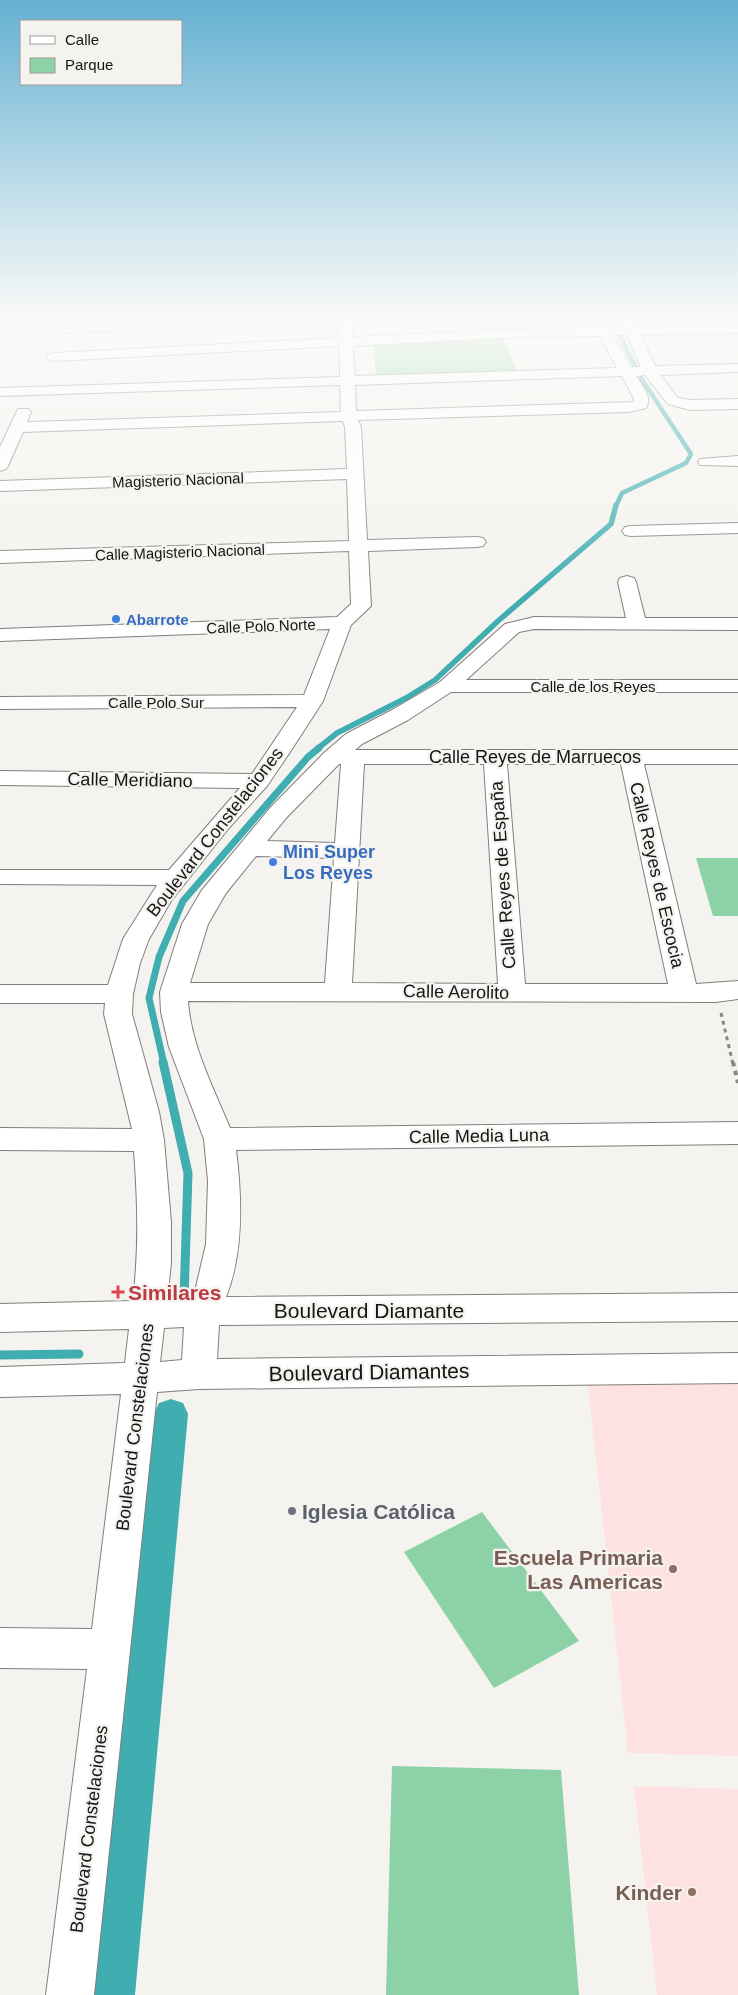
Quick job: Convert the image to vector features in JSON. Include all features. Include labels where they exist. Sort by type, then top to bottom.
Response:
[{"type":"street","points":[[0,466],[24,410]]},
{"type":"street","name":"Boulevard Constelaciones","points":[[70,1995],[154,1264],[155,1222],[148,1140],[144,1112],[121,1031],[118,1014],[119,994],[136,939],[160,898],[220,824],[259,781],[312,701],[342,622],[361,606],[360,546],[352,410]]},
{"type":"street","name":"Boulevard Constelaciones","points":[[354,420],[356,410]]},
{"type":"street","points":[[17,427],[354,420],[563,410]]},
{"type":"street","points":[[706,462],[738,461]]},
{"type":"street","name":"Magisterio Nacional","points":[[0,486],[355,474]]},
{"type":"street","points":[[631,531],[738,528]]},
{"type":"street","name":"Calle Magisterio Nacional","points":[[0,557],[477,542]]},
{"type":"street","points":[[627,582],[637,624]]},
{"type":"street","name":"Calle Polo Norte","points":[[0,635],[342,622]]},
{"type":"street","name":"Boulevard Constelaciones","points":[[199,1374],[202,1314],[213,1287],[222,1244],[224,1181],[219,1139],[182,1047],[175,1012],[174,992],[182,960],[195,924],[215,890],[279,812],[343,756],[354,739],[400,715],[448,686],[512,628],[534,623],[738,624]]},
{"type":"street","name":"Calle de los Reyes","points":[[448,686],[738,686]]},
{"type":"street","name":"Calle Polo Sur","points":[[0,703],[312,701]]},
{"type":"street","points":[[338,991],[346,851],[343,756]]},
{"type":"street","name":"Calle Reyes de Marruecos","points":[[343,756],[738,757]]},
{"type":"street","name":"Calle Reyes de España","points":[[495,757],[512,993]]},
{"type":"street","name":"Calle Reyes de Escocia","points":[[630,757],[684,993]]},
{"type":"street","name":"Calle Meridiano","points":[[0,778],[259,781]]},
{"type":"street","points":[[249,848],[346,851]]},
{"type":"street","points":[[0,877],[176,878]]},
{"type":"street","name":"Calle Aerolito","points":[[174,992],[727,992]]},
{"type":"street","points":[[0,994],[119,994]]},
{"type":"street","name":"Calle Media Luna","points":[[219,1139],[738,1133]]},
{"type":"street","points":[[0,1139],[148,1140]]},
{"type":"street","name":"Boulevard Diamante","points":[[0,1318],[202,1314],[238,1311],[738,1307]]},
{"type":"street","name":"Boulevard Diamantes","points":[[0,1382],[140,1378],[199,1374],[738,1368]]},
{"type":"street","points":[[0,1648],[110,1649]]},
{"type":"path","points":[[727,992],[738,1083]]},
{"type":"shaded area","name":"Escuela Primaria Las Americas","points":[[738,1384],[738,1756],[628,1753],[588,1385]]},
{"type":"shaded area","name":"Kinder","points":[[634,1786],[738,1789],[738,1995],[657,1995]]},
{"type":"green space","points":[[696,858],[738,858],[738,916],[713,916]]},
{"type":"green space","points":[[482,1512],[579,1641],[494,1688],[404,1552]]},
{"type":"green space","points":[[392,1766],[561,1770],[579,1995],[386,1995]]},
{"type":"waterway","points":[[616,506],[622,493],[686,463],[691,454],[662,410]]},
{"type":"waterway","points":[[317,749],[337,733],[406,698],[435,680],[498,621],[611,524],[616,505]]},
{"type":"waterway","points":[[164,1064],[149,998],[159,957],[183,901],[308,757],[319,748]]},
{"type":"waterway","points":[[163,1062],[188,1173],[184,1299]]},
{"type":"waterway","points":[[0,1355],[79,1354]]},
{"type":"waterway","points":[[112,1995],[171,1414]]},
{"type":"place","name":"Abarrote","points":[[116,619]]},
{"type":"place","name":"Mini Super Los Reyes","points":[[273,862]]},
{"type":"place","name":"Similares","points":[[118,1292]]},
{"type":"place","name":"Iglesia Católica","points":[[292,1511]]},
{"type":"place","name":"Escuela Primaria Las Americas","points":[[673,1569]]},
{"type":"place","name":"Kinder","points":[[692,1892]]}]
